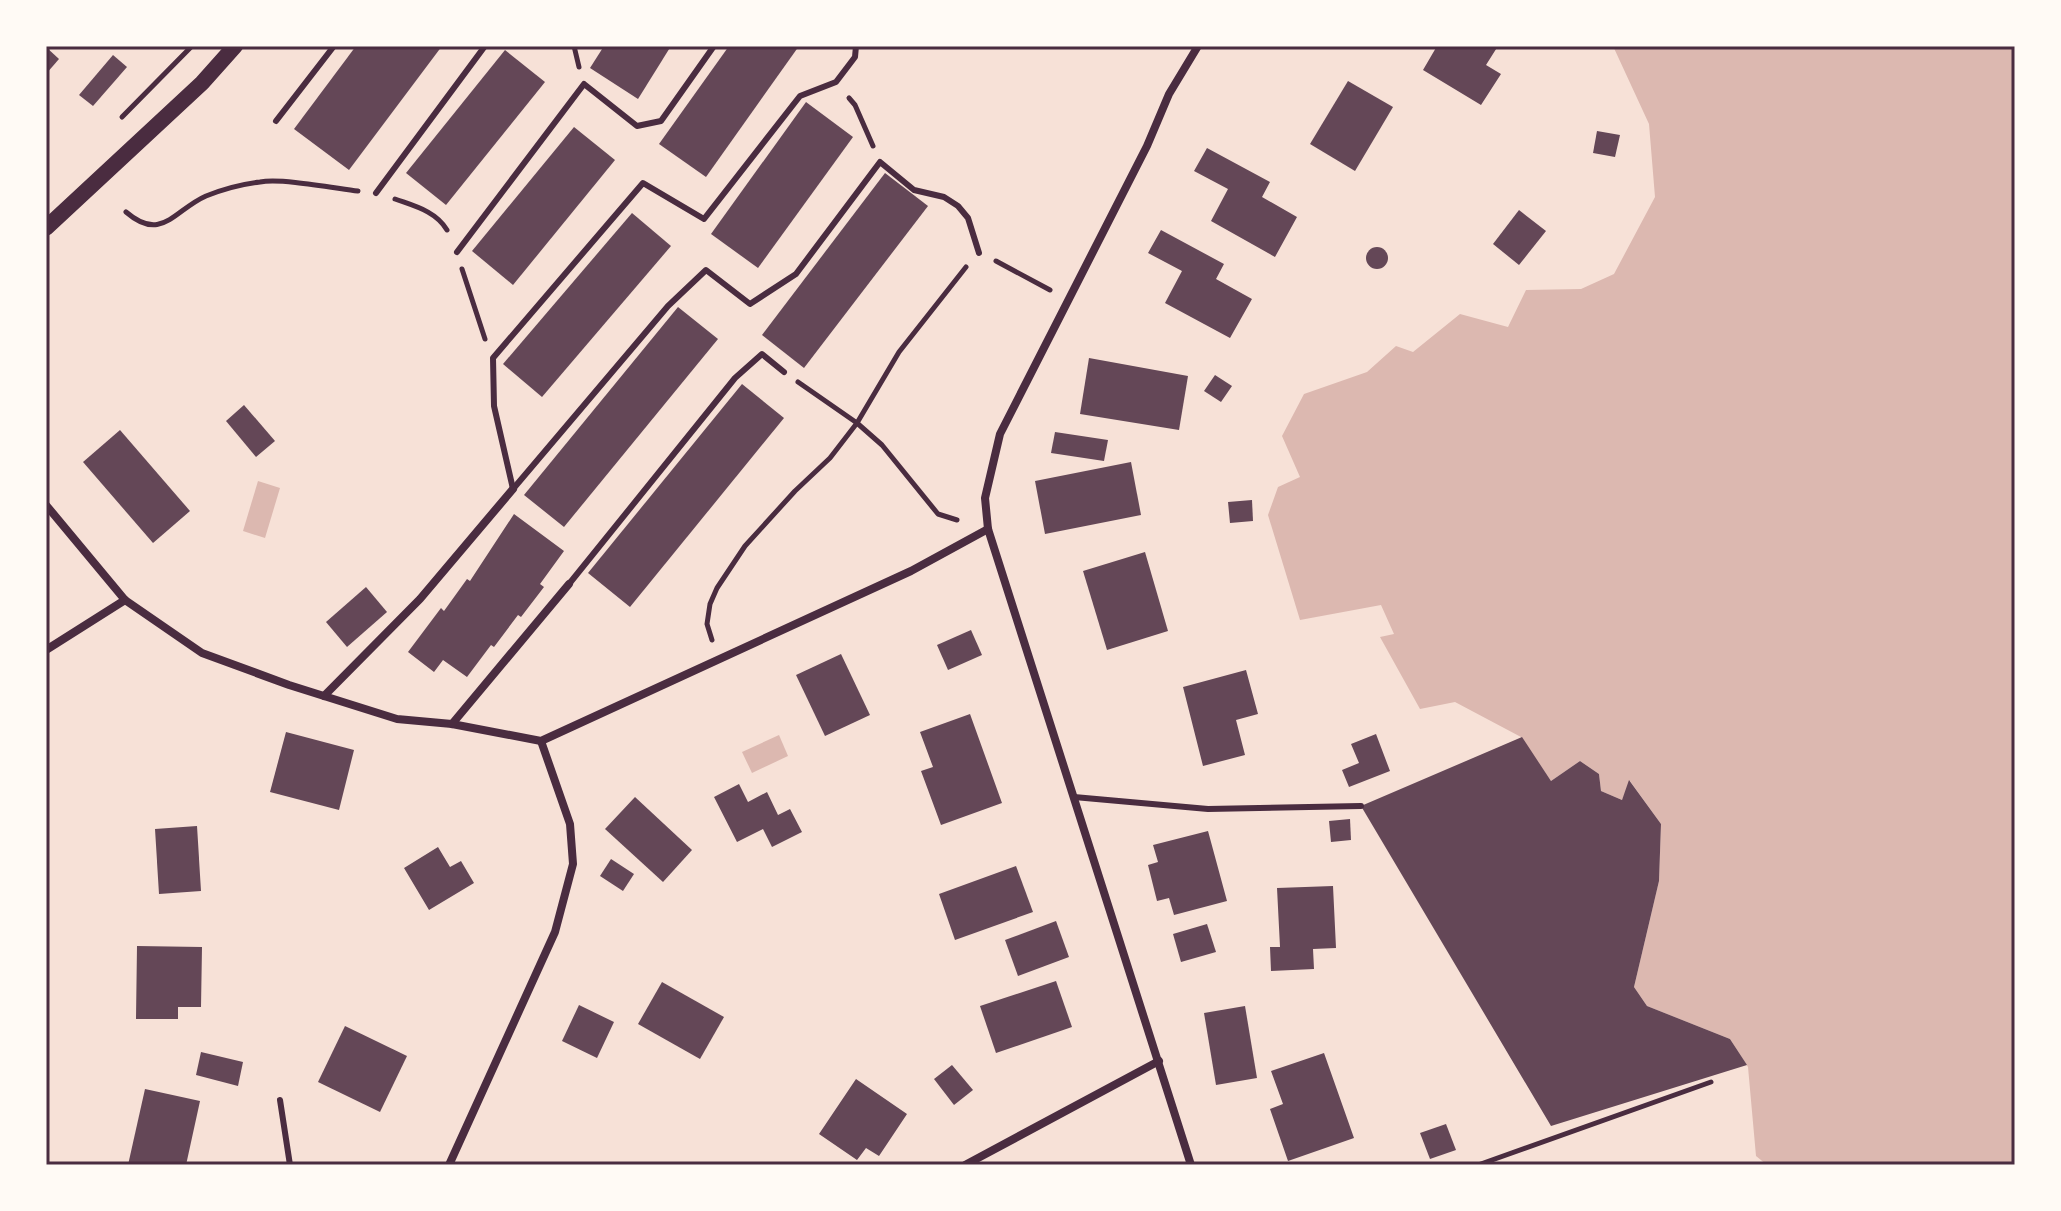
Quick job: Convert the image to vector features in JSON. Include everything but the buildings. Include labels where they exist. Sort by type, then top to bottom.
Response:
[{"type":"main road","points":[[46,228],[202,83],[235,46]]},
{"type":"street","points":[[1191,1165],[988,529],[985,498],[1000,434],[1147,146],[1169,94],[1198,46]]},
{"type":"street","points":[[324,696],[420,599],[513,489]]},
{"type":"street","points":[[46,505],[125,600],[202,653],[397,719],[452,724],[541,741],[911,571],[988,529]]},
{"type":"street","points":[[452,724],[569,584]]},
{"type":"street","points":[[46,650],[125,600]]},
{"type":"street","points":[[449,1165],[549,946],[573,864],[570,824],[541,741]]},
{"type":"street","points":[[965,1165],[1159,1061]]},
{"type":"lane","points":[[276,121],[334,46]]},
{"type":"lane","points":[[376,193],[485,46]]},
{"type":"lane","points":[[457,252],[584,84],[637,126],[661,121],[714,46]]},
{"type":"lane","points":[[513,489],[494,406],[493,358],[643,183],[704,219],[800,96],[836,82],[855,57],[856,46]]},
{"type":"lane","points":[[513,489],[668,306],[706,270],[750,304],[796,274],[880,162],[914,190],[944,197],[958,206],[968,218],[979,253]]},
{"type":"lane","points":[[569,584],[735,378],[762,354],[784,372]]},
{"type":"lane","points":[[1074,797],[1208,809],[1361,806]]},
{"type":"lane","points":[[280,1100],[290,1165]]},
{"type":"path","points":[[836,82],[855,105],[880,162]]},
{"type":"path","points":[[126,212],[138,223],[151,226],[171,220],[205,197],[262,181],[376,193],[425,209],[445,225],[493,358]]},
{"type":"path","points":[[718,661],[707,624],[710,604],[717,588],[745,546],[830,458],[857,423],[899,352],[979,253],[1069,300]]},
{"type":"path","points":[[784,372],[857,423],[882,445],[938,514],[988,529]]},
{"type":"path","points":[[1478,1165],[1711,1082]]},
{"type":"shaded area","points":[[1613,46],[2015,46],[2015,1165],[1767,1165],[1756,1156],[1748,1067],[1730,1039],[1647,1006],[1634,987],[1659,881],[1661,824],[1630,781],[1622,800],[1601,791],[1599,774],[1580,761],[1551,781],[1521,737],[1455,702],[1420,709],[1380,637],[1394,634],[1381,605],[1300,620],[1268,515],[1278,487],[1300,477],[1282,436],[1304,394],[1367,372],[1396,346],[1413,352],[1460,314],[1508,327],[1526,290],[1581,289],[1614,274],[1655,197],[1649,124]]},
{"type":"shaded area","points":[[258,481],[280,488],[265,538],[243,531]]},
{"type":"shaded area","points":[[779,735],[788,756],[752,773],[742,752]]}]
